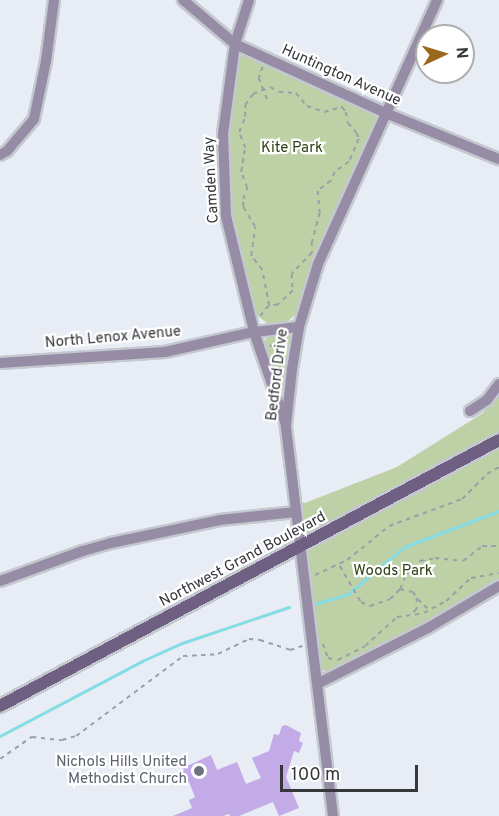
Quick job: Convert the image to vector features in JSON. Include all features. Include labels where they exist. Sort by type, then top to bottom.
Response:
[{"type":"street","points":[[0,155],[7,151],[34,119],[46,62],[54,0]]},
{"type":"street","name":"Huntington Avenue","points":[[183,0],[235,44],[388,114],[499,159]]},
{"type":"street","name":"Camden Way","points":[[249,0],[235,44],[224,134],[226,216],[255,335],[286,425]]},
{"type":"street","name":"Bedford Drive","points":[[333,816],[319,683],[286,425],[296,340],[318,264],[388,114],[437,0]]},
{"type":"street","name":"North Lenox Avenue","points":[[0,363],[165,352],[299,327]]},
{"type":"street","points":[[470,411],[487,400],[499,384]]},
{"type":"street","name":"Northwest Grand Boulevard","points":[[0,706],[499,440]]},
{"type":"street","name":"Northwest Grand Boulevard","points":[[0,581],[111,543],[220,520],[296,513]]},
{"type":"street","points":[[319,683],[428,628],[499,586]]},
{"type":"path","points":[[268,101],[259,78],[264,64],[269,61]]},
{"type":"path","points":[[270,87],[279,92],[296,93],[307,106],[324,112],[342,107],[346,112],[348,123],[359,139],[349,162],[335,172],[331,181],[318,191],[320,213],[312,242],[312,253],[292,274],[293,291],[278,305],[269,306],[262,270],[251,256],[255,227],[243,207],[247,188],[241,172],[245,148],[239,132],[245,117],[245,105],[253,94],[263,90],[270,87]]},
{"type":"path","points":[[255,335],[280,352]]},
{"type":"path","points":[[280,352],[296,340]]},
{"type":"path","points":[[271,381],[279,371],[280,352]]},
{"type":"path","points":[[306,578],[339,565],[379,531],[462,499],[493,469],[499,467]]},
{"type":"path","points":[[339,565],[358,598],[365,605],[377,605],[390,599],[400,589],[406,574],[420,561],[435,558],[463,561],[482,546],[499,546]]},
{"type":"path","points":[[323,642],[328,658],[339,660],[365,646],[390,622],[430,610],[446,601],[471,578],[499,573]]},
{"type":"path","points":[[400,589],[413,592],[430,610]]},
{"type":"path","points":[[411,615],[417,609],[417,598]]},
{"type":"path","points":[[0,759],[32,737],[62,740],[76,736],[183,656],[218,654],[249,639],[260,640],[290,650],[301,647],[305,642]]},
{"type":"green space","name":"Kite Park","points":[[248,55],[287,75],[375,113],[379,118],[313,264],[296,314],[288,321],[276,325],[267,323],[254,313],[234,240],[227,179],[227,146],[237,59],[239,56]]},
{"type":"green space","points":[[284,332],[292,337],[285,385],[282,387],[278,383],[264,342],[269,335]]},
{"type":"green space","points":[[499,394],[499,433],[309,535],[304,533],[300,502],[305,503],[397,467],[483,413]]},
{"type":"green space","name":"Woods Park","points":[[499,446],[499,579],[418,627],[328,672],[324,671],[321,667],[305,556],[307,550]]},
{"type":"building","name":"Nichols Hills United Methodist Church","points":[[286,725],[301,733],[299,741],[303,743],[299,753],[294,751],[286,777],[299,808],[279,816],[273,802],[239,816],[229,814],[173,816],[192,808],[189,800],[195,797],[189,782],[186,783],[181,770],[183,768],[211,755],[217,770],[237,762],[246,784],[261,778],[252,758],[269,751],[274,734],[279,735],[282,726]]},
{"type":"waterway","points":[[314,604],[348,594],[404,547],[499,511]]},
{"type":"waterway","points":[[0,736],[142,661],[182,643],[289,607]]},
{"type":"place","name":"Nichols Hills United Methodist Church","points":[[199,771]]}]
